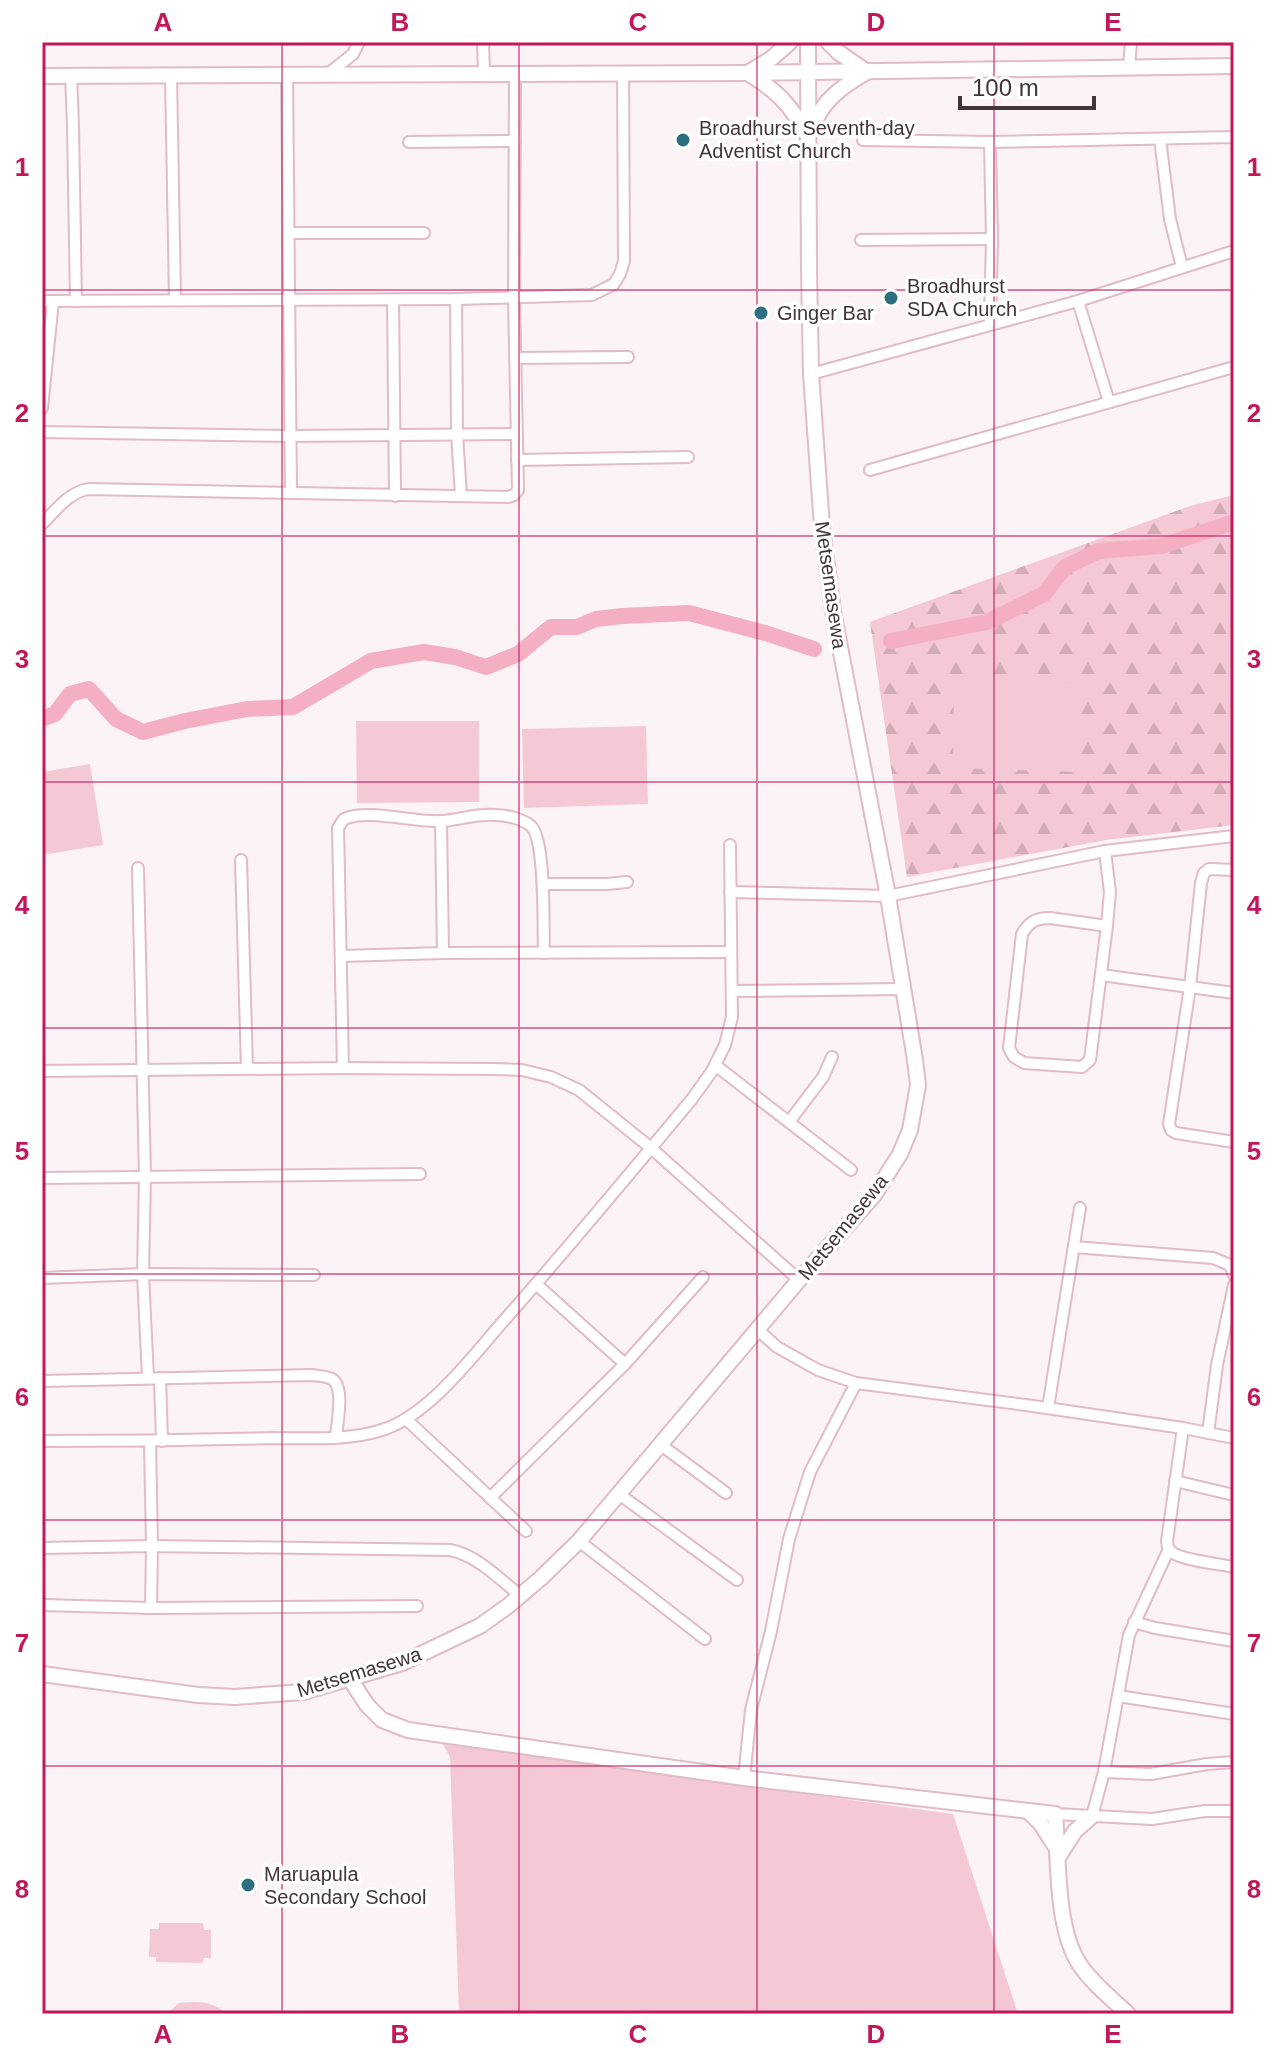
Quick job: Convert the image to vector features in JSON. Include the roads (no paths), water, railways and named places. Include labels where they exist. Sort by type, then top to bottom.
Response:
[{"type":"street","points":[[328,74],[353,54],[359,42]]},
{"type":"street","points":[[483,42],[484,73]]},
{"type":"street","points":[[748,73],[790,42]]},
{"type":"street","name":"Metsemasewa","points":[[42,1674],[163,1691],[235,1697],[303,1692],[402,1663],[480,1626],[521,1596],[579,1541],[874,1195],[900,1154],[910,1130],[918,1085],[888,896],[833,611],[822,527],[811,374],[808,42]]},
{"type":"street","points":[[828,42],[867,72]]},
{"type":"street","points":[[1129,67],[1131,42]]},
{"type":"street","points":[[42,76],[748,73],[1234,66]]},
{"type":"street","points":[[42,408],[48,301],[514,298],[592,295],[614,284],[624,261],[623,72]]},
{"type":"street","points":[[809,139],[816,116],[828,102],[842,86],[867,72]]},
{"type":"street","points":[[748,73],[785,99],[809,139]]},
{"type":"street","points":[[171,74],[175,300]]},
{"type":"street","points":[[287,74],[291,493]]},
{"type":"street","points":[[42,524],[72,495],[88,489],[395,496],[514,495],[518,490],[514,298],[515,74]]},
{"type":"street","points":[[71,75],[76,301]]},
{"type":"street","points":[[863,140],[990,142],[1234,137]]},
{"type":"street","points":[[1160,139],[1170,219],[1182,267]]},
{"type":"street","points":[[409,142],[515,141]]},
{"type":"street","points":[[990,142],[990,324]]},
{"type":"street","points":[[290,233],[424,233]]},
{"type":"street","points":[[861,240],[992,239]]},
{"type":"street","points":[[811,374],[1078,301],[1234,251]]},
{"type":"street","points":[[456,299],[457,434],[461,496]]},
{"type":"street","points":[[393,300],[395,496]]},
{"type":"street","points":[[1078,301],[1109,402]]},
{"type":"street","points":[[515,358],[628,357]]},
{"type":"street","points":[[870,470],[1234,367]]},
{"type":"street","points":[[42,432],[291,436],[516,434]]},
{"type":"street","points":[[517,460],[688,457]]},
{"type":"street","points":[[343,1068],[338,828],[340,822],[350,816],[441,821],[498,815],[531,826],[538,837],[543,884],[544,953]]},
{"type":"street","points":[[441,821],[443,953]]},
{"type":"street","points":[[730,892],[888,896],[1105,851],[1234,836]]},
{"type":"street","points":[[42,1441],[336,1437],[381,1431],[407,1420],[447,1384],[536,1284],[692,1099],[715,1065],[725,1045],[732,1017],[730,845]]},
{"type":"street","points":[[1105,851],[1110,892],[1107,926],[1090,1060],[1082,1067],[1071,1068],[1024,1063],[1014,1057],[1009,1048],[1022,934],[1026,926],[1037,919],[1050,918],[1107,926]]},
{"type":"street","points":[[241,860],[247,1068]]},
{"type":"street","points":[[138,868],[145,1177],[143,1274],[148,1378]]},
{"type":"street","points":[[1234,870],[1209,869],[1201,883],[1190,987],[1169,1124],[1176,1133],[1234,1142]]},
{"type":"street","points":[[543,884],[627,882]]},
{"type":"street","points":[[341,956],[731,952]]},
{"type":"street","points":[[1101,975],[1234,993]]},
{"type":"street","points":[[732,991],[904,989]]},
{"type":"street","points":[[789,1122],[823,1077],[832,1057]]},
{"type":"street","points":[[715,1065],[851,1170]]},
{"type":"street","points":[[42,1071],[492,1069],[522,1070],[551,1077],[579,1090],[651,1148],[799,1280]]},
{"type":"street","points":[[42,1178],[420,1174]]},
{"type":"street","points":[[1048,1408],[1080,1208]]},
{"type":"street","points":[[1074,1247],[1213,1258],[1230,1265],[1234,1275]]},
{"type":"street","points":[[42,1278],[143,1274],[314,1275]]},
{"type":"street","points":[[490,1498],[625,1364],[703,1277]]},
{"type":"street","points":[[536,1284],[625,1364]]},
{"type":"street","points":[[1208,1433],[1217,1365],[1234,1285]]},
{"type":"street","points":[[758,1330],[777,1347],[818,1370],[856,1383],[1048,1408],[1234,1438]]},
{"type":"street","points":[[42,1381],[312,1375],[329,1378],[336,1382],[340,1391],[336,1437]]},
{"type":"street","points":[[151,1608],[160,1378]]},
{"type":"street","points":[[744,1778],[751,1710],[789,1539],[810,1472],[856,1383]]},
{"type":"street","points":[[407,1420],[526,1531]]},
{"type":"street","points":[[1183,1428],[1167,1541],[1169,1549],[1183,1557],[1234,1567]]},
{"type":"street","points":[[661,1445],[726,1493]]},
{"type":"street","points":[[1175,1481],[1234,1495]]},
{"type":"street","points":[[619,1494],[737,1580]]},
{"type":"street","points":[[579,1541],[705,1639]]},
{"type":"street","points":[[42,1548],[152,1546],[450,1550],[472,1558],[521,1596]]},
{"type":"street","points":[[1059,1855],[1075,1831],[1092,1816],[1104,1772],[1129,1635],[1169,1549]]},
{"type":"street","points":[[42,1605],[151,1608],[417,1606]]},
{"type":"street","points":[[1134,1622],[1234,1641]]},
{"type":"street","points":[[350,1679],[367,1705],[382,1720],[408,1730],[744,1778],[1055,1814],[1152,1819],[1205,1811],[1234,1811]]},
{"type":"street","points":[[1118,1696],[1234,1714]]},
{"type":"street","points":[[1104,1772],[1151,1774],[1234,1762]]},
{"type":"street","points":[[1028,1811],[1053,1840],[1059,1855]]},
{"type":"street","points":[[1055,1814],[1066,1933],[1080,1965],[1128,2014]]},
{"type":"waterway","points":[[891,641],[987,622],[1044,594],[1065,567],[1099,551],[1162,546],[1234,522]]},
{"type":"waterway","points":[[42,719],[55,714],[70,694],[89,689],[116,719],[143,732],[247,709],[293,707],[371,661],[424,652],[455,657],[486,667],[518,654],[551,627],[577,627],[596,619],[622,616],[689,613],[814,649]]},
{"type":"place","name":"Broadhurst Seventh-day Adventist Church","points":[[683,140]]},
{"type":"place","name":"Broadhurst SDA Church","points":[[891,298]]},
{"type":"place","name":"Ginger Bar","points":[[761,313]]},
{"type":"place","name":"Maruapula Secondary School","points":[[248,1885]]}]
